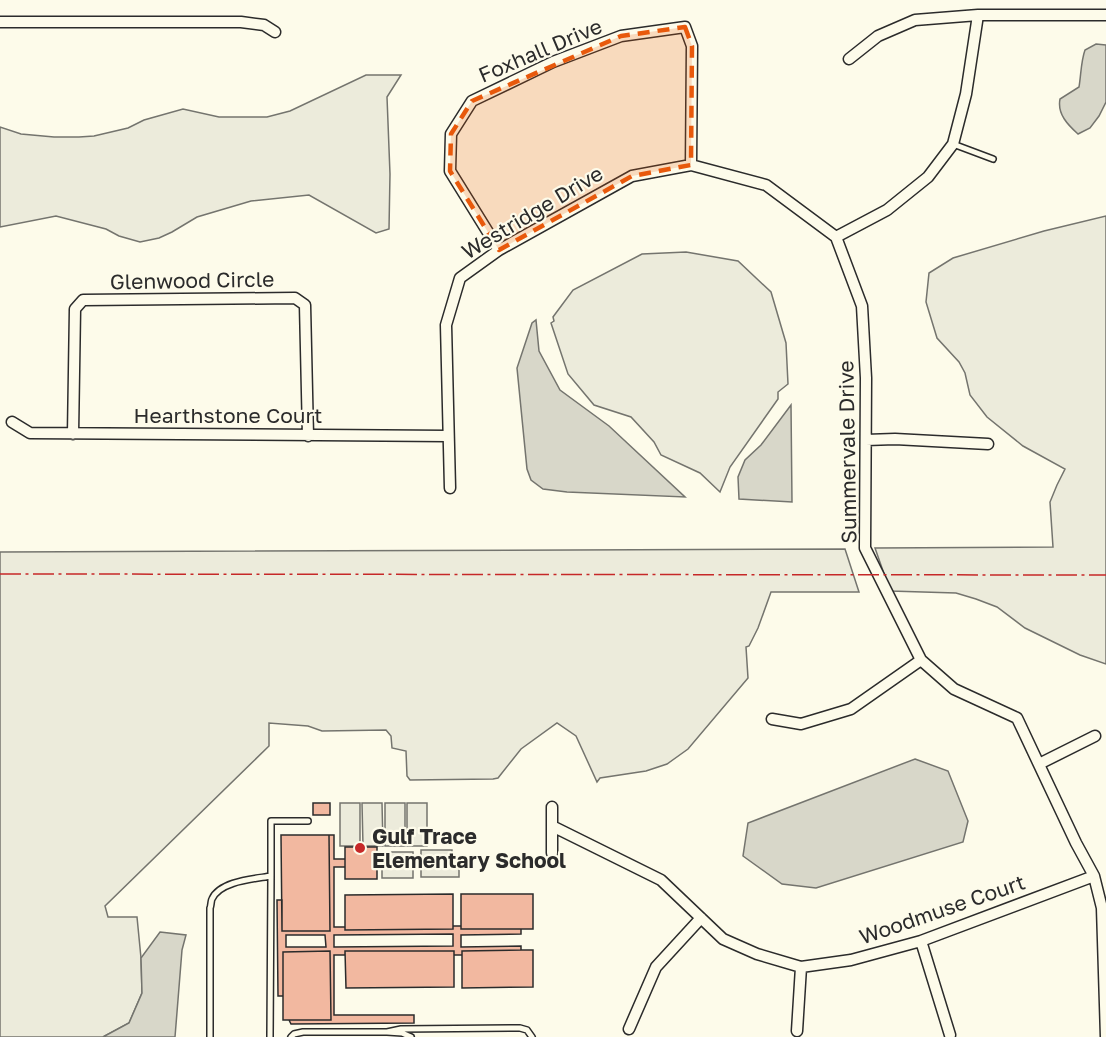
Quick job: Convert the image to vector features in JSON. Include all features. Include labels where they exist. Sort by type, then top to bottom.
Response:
[{"type":"street","points":[[849,59],[878,36],[915,20],[978,15],[1106,15]]},
{"type":"street","points":[[691,165],[766,185],[836,237],[887,210],[928,177],[953,144],[966,94],[978,15]]},
{"type":"street","points":[[0,22],[241,22],[264,25],[275,32]]},
{"type":"street","name":"Foxhall Drive","points":[[499,250],[450,171],[451,134],[471,101],[553,62],[621,36],[685,27],[692,45],[691,165]]},
{"type":"street","name":"Westridge Drive","points":[[450,488],[446,325],[460,278],[499,250],[632,176],[691,165]]},
{"type":"street","name":"Summervale Drive","points":[[836,237],[862,306],[866,378],[865,548],[921,660],[954,689],[1017,718],[1076,843],[1095,876],[1102,908],[1106,1037]]},
{"type":"street","name":"Glenwood Circle","points":[[73,434],[75,309],[83,300],[295,298],[305,305],[308,436]]},
{"type":"street","name":"Hearthstone Court","points":[[12,422],[30,433],[448,436]]},
{"type":"street","points":[[866,440],[895,439],[988,444]]},
{"type":"street","points":[[772,719],[801,724],[851,709],[921,660]]},
{"type":"street","points":[[1039,764],[1095,736]]},
{"type":"street","points":[[552,807],[552,853]]},
{"type":"street","name":"Woodmuse Court","points":[[552,826],[660,880],[723,939],[757,954],[801,967],[851,960],[921,941],[1095,876]]},
{"type":"street","points":[[629,1029],[656,967],[701,918]]},
{"type":"street","points":[[921,941],[950,1035]]},
{"type":"street","points":[[797,1031],[801,967]]},
{"type":"lane","points":[[953,144],[993,159]]},
{"type":"lane","points":[[270,1037],[271,821],[308,821]]},
{"type":"lane","points":[[210,1037],[210,908],[212,899],[217,891],[226,885],[271,876]]},
{"type":"lane","points":[[387,1032],[401,1029],[520,1028],[527,1030],[532,1037]]},
{"type":"lane","points":[[291,1037],[303,1032],[387,1032],[402,1033],[411,1037]]},
{"type":"highlighted area","points":[[685,27],[692,46],[691,165],[632,176],[499,250],[450,171],[451,134],[472,101],[621,36]]},
{"type":"shaded area","points":[[1096,44],[1106,45],[1106,102],[1090,128],[1078,134],[1062,114],[1060,99],[1079,87],[1085,50]]},
{"type":"shaded area","points":[[366,75],[401,75],[387,97],[390,174],[389,229],[376,233],[309,195],[251,201],[197,217],[159,238],[140,242],[119,236],[106,229],[56,216],[0,227],[0,127],[21,134],[79,137],[128,128],[144,120],[183,109],[219,117],[267,117],[290,111]]},
{"type":"shaded area","points":[[1106,216],[1106,664],[1080,655],[1025,628],[997,607],[976,599],[956,593],[890,591],[875,548],[1053,547],[1050,502],[1065,469],[1023,446],[987,417],[970,395],[965,373],[959,362],[937,338],[926,302],[929,273],[953,258],[1044,231]]},
{"type":"shaded area","points":[[686,252],[738,261],[771,292],[786,343],[788,384],[778,392],[778,399],[730,467],[720,492],[700,473],[661,455],[654,442],[631,417],[594,405],[568,374],[551,323],[573,290],[642,254]]},
{"type":"shaded area","points":[[536,320],[539,351],[560,390],[609,426],[685,497],[567,492],[543,489],[531,480],[527,469],[517,368],[532,323]]},
{"type":"shaded area","points":[[791,405],[792,502],[739,499],[738,477],[745,460],[761,445]]},
{"type":"shaded area","points":[[845,549],[859,592],[771,592],[758,628],[749,646],[746,647],[748,678],[688,749],[667,764],[646,771],[600,778],[597,782],[576,736],[557,723],[521,749],[498,778],[410,780],[407,776],[406,751],[392,748],[391,736],[386,730],[322,731],[308,726],[269,723],[269,746],[105,906],[108,917],[137,917],[142,993],[129,1023],[103,1037],[0,1037],[0,552]]},
{"type":"shaded area","points":[[915,759],[948,771],[968,821],[963,842],[816,888],[782,884],[743,856],[748,823]]},
{"type":"shaded area","points":[[340,803],[360,803],[360,846],[340,846]]},
{"type":"shaded area","points":[[362,803],[382,803],[383,846],[363,846]]},
{"type":"shaded area","points":[[385,803],[405,803],[405,846],[385,846]]},
{"type":"shaded area","points":[[407,803],[427,803],[427,846],[407,846]]},
{"type":"shaded area","points":[[421,850],[452,850],[452,857],[459,857],[459,877],[421,877]]},
{"type":"shaded area","points":[[382,852],[413,852],[413,878],[382,878]]},
{"type":"shaded area","points":[[160,932],[186,935],[182,950],[175,1037],[103,1037],[129,1023],[142,993],[141,958]]},
{"type":"building","points":[[313,803],[330,803],[330,815],[313,815]]},
{"type":"building","points":[[281,835],[329,835],[330,931],[282,931]]},
{"type":"building","points":[[329,835],[334,835],[334,859],[345,859],[345,867],[334,867],[334,927],[345,927],[345,930],[453,929],[453,926],[461,926],[461,929],[521,929],[521,934],[461,935],[461,947],[521,946],[521,950],[462,951],[462,955],[454,955],[454,951],[345,951],[345,955],[334,955],[334,1015],[414,1015],[414,1023],[291,1024],[289,1020],[331,1020],[330,951],[283,952],[283,996],[278,996],[277,900],[282,900],[282,931],[330,931]],"holes":[[[453,934],[453,946],[334,947],[334,935]],[[286,935],[325,935],[326,947],[286,947]]]},
{"type":"building","points":[[345,847],[377,847],[377,879],[345,879]]},
{"type":"building","points":[[453,894],[453,929],[345,930],[345,895]]},
{"type":"building","points":[[461,894],[533,894],[533,929],[461,929]]},
{"type":"building","points":[[533,950],[533,987],[462,988],[462,951]]},
{"type":"building","points":[[330,951],[331,1020],[283,1020],[283,952]]},
{"type":"building","points":[[345,951],[454,951],[454,987],[346,988]]},
{"type":"power","points":[[0,574],[1106,575]]},
{"type":"place","name":"Gulf Trace Elementary School","points":[[360,848]]}]
